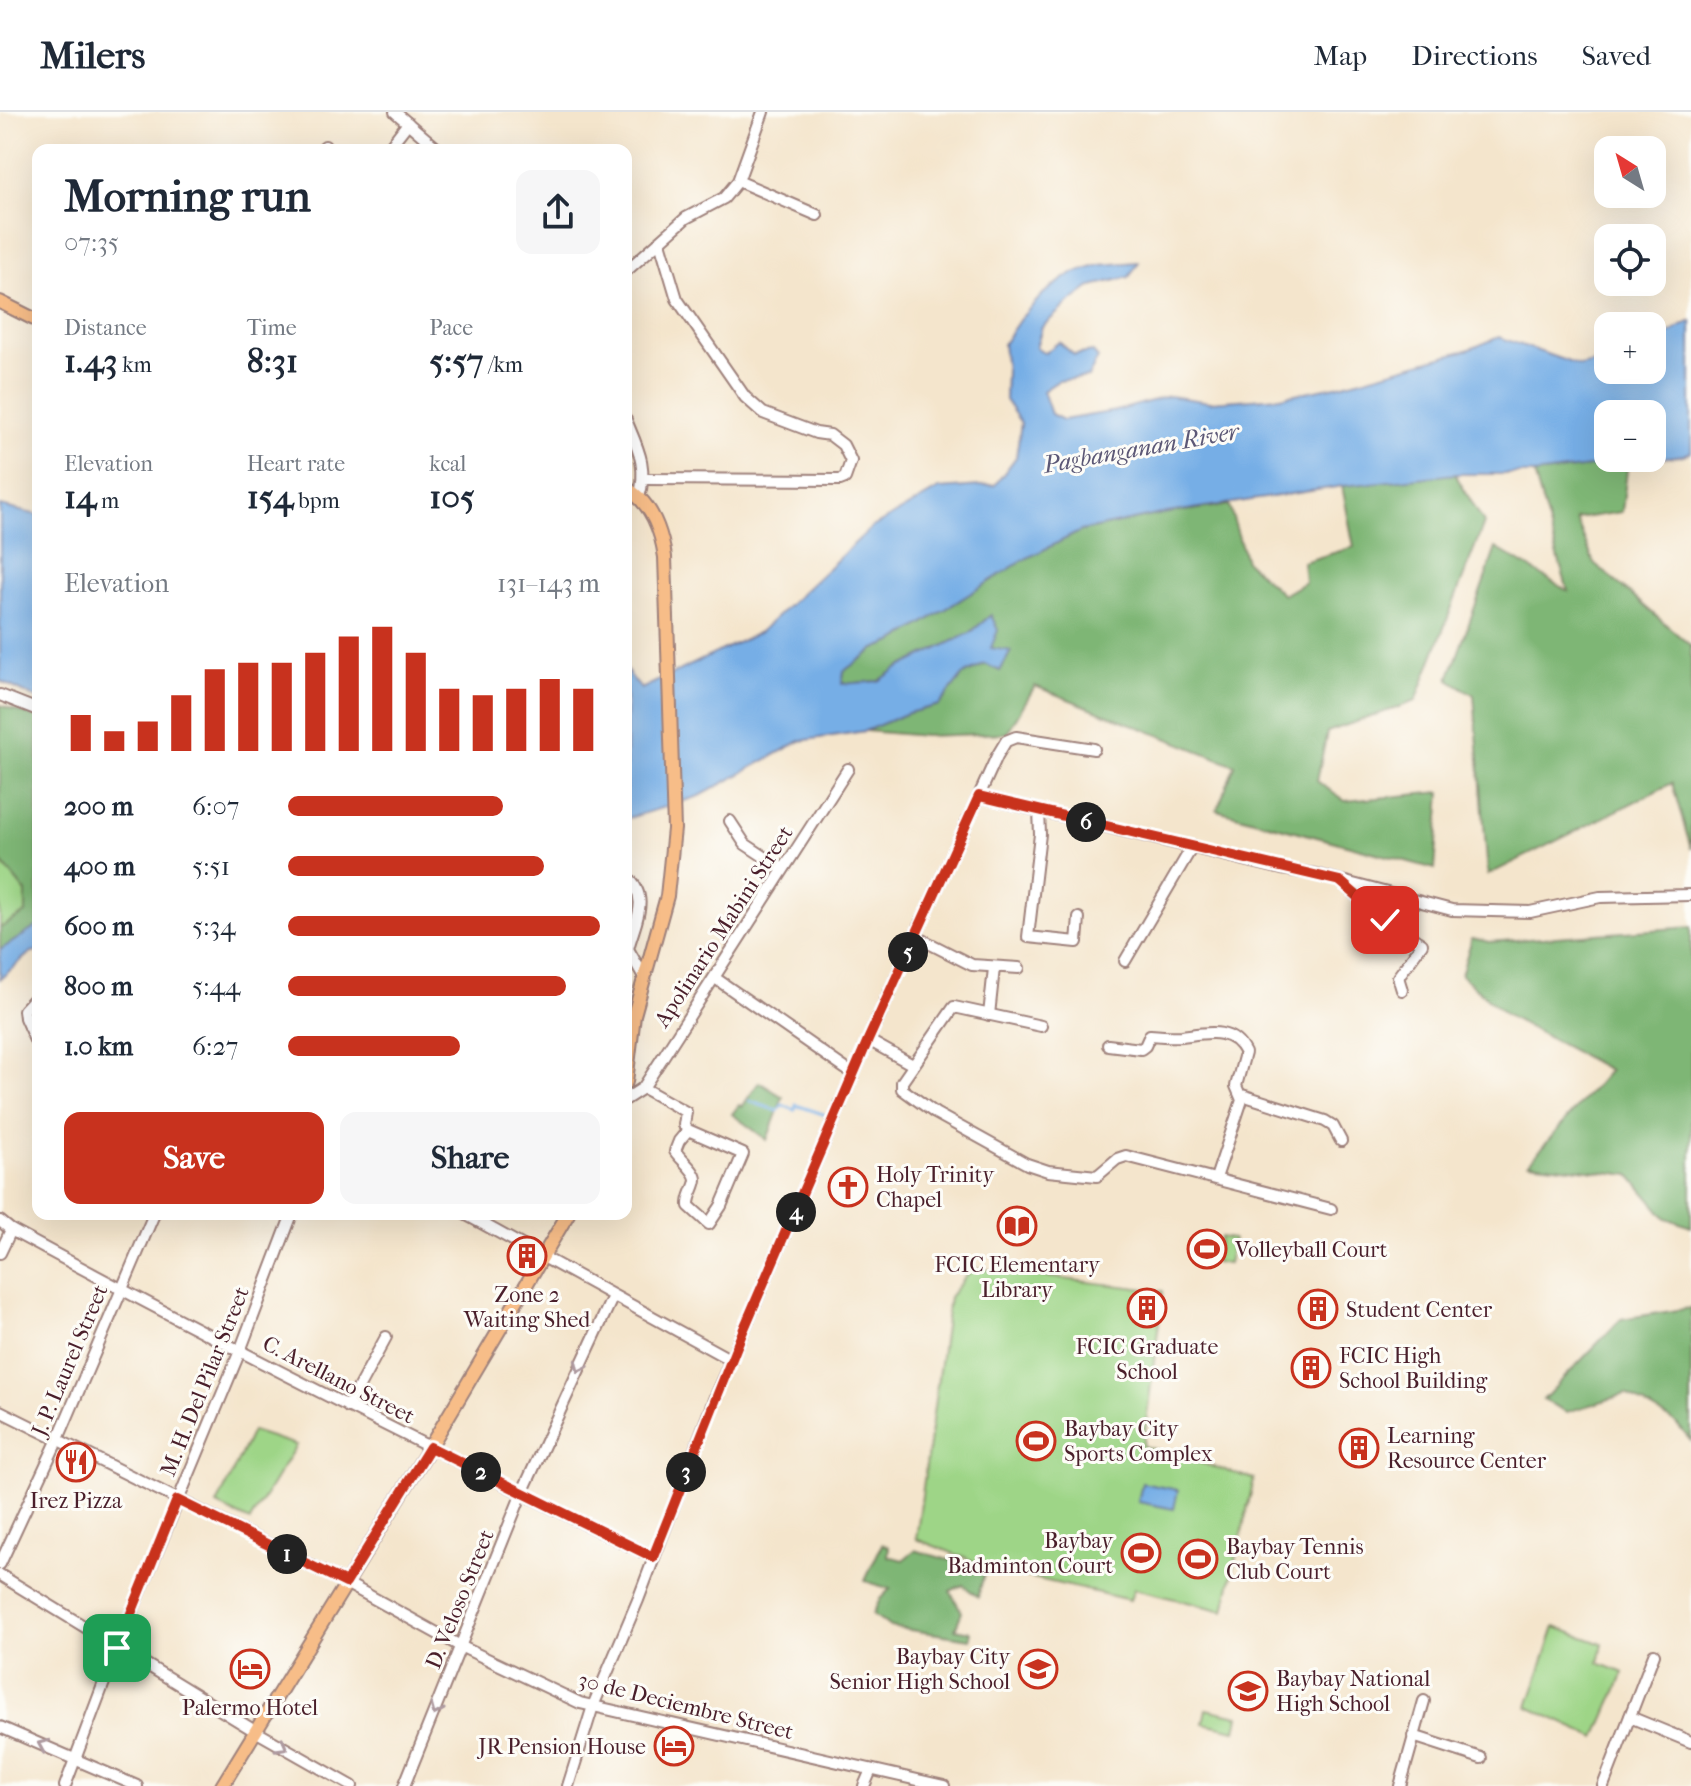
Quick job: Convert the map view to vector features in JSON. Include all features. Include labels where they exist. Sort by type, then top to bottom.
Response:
[{"type":"main road","points":[[0,302],[32,318]]},
{"type":"main road","points":[[632,493],[654,519],[663,539],[667,580],[674,829],[667,896],[632,1027]]},
{"type":"main road","points":[[222,1786],[430,1447],[564,1220]]},
{"type":"street","points":[[395,112],[432,144]]},
{"type":"street","points":[[632,266],[686,218],[724,198],[738,181],[763,112]]},
{"type":"street","points":[[392,144],[408,123]]},
{"type":"street","points":[[738,181],[817,215]]},
{"type":"street","points":[[645,479],[840,480],[845,478],[851,461],[843,445],[830,435],[816,433],[763,413],[745,397],[677,299],[660,242]]},
{"type":"street","points":[[632,435],[645,479],[639,498]]},
{"type":"street","points":[[0,695],[32,708]]},
{"type":"street","points":[[568,1786],[593,1706],[638,1600],[731,1360],[853,1074],[997,756],[1011,737],[1094,749]]},
{"type":"street","name":"Apolinario Mabini Street","points":[[632,1095],[643,1088],[848,769]]},
{"type":"street","points":[[979,796],[1452,910],[1530,912],[1600,897],[1691,895]]},
{"type":"street","points":[[1039,811],[1040,834],[1028,937],[1077,942],[1079,918]]},
{"type":"street","points":[[730,821],[745,844],[783,869]]},
{"type":"street","points":[[1125,961],[1192,847]]},
{"type":"street","points":[[1340,881],[1385,920],[1422,944],[1398,977],[1402,990]]},
{"type":"street","points":[[632,885],[641,910],[632,937]]},
{"type":"street","points":[[915,936],[972,965],[1019,968]]},
{"type":"street","points":[[632,956],[644,977]]},
{"type":"street","points":[[989,1015],[994,968]]},
{"type":"street","points":[[715,978],[853,1074]]},
{"type":"street","points":[[32,1001],[24,1010],[32,1034]]},
{"type":"street","points":[[1041,1026],[953,1007],[902,1082],[903,1092],[1031,1166],[1048,1171],[1097,1176],[1117,1159],[1126,1156],[1331,1209]]},
{"type":"street","points":[[1108,1045],[1141,1049],[1150,1035],[1184,1036],[1211,1031],[1223,1034],[1245,1051],[1236,1086],[1242,1095],[1325,1121],[1334,1128],[1341,1141]]},
{"type":"street","points":[[868,1040],[913,1065]]},
{"type":"street","points":[[643,1088],[686,1112],[684,1125],[688,1130],[743,1154],[735,1177],[709,1224],[689,1206],[688,1198],[696,1182],[695,1176],[675,1151],[688,1130]]},
{"type":"street","points":[[1216,1178],[1242,1095]]},
{"type":"street","name":"J. P. Laurel Street","points":[[0,1564],[58,1439],[151,1220]]},
{"type":"street","name":"M. H. Del Pilar Street","points":[[65,1786],[117,1648],[240,1351],[290,1220]]},
{"type":"street","points":[[476,1220],[731,1360]]},
{"type":"street","name":"C. Arellano Street","points":[[0,1221],[120,1290],[348,1407],[653,1557]]},
{"type":"street","points":[[0,1253],[11,1230]]},
{"type":"street","name":"D. Veloso Street","points":[[404,1786],[522,1493],[613,1296]]},
{"type":"street","points":[[348,1407],[386,1337]]},
{"type":"street","name":"30 de Deciembre Street","points":[[0,1411],[346,1583],[462,1647],[580,1703],[944,1786]]},
{"type":"street","points":[[0,1575],[255,1731],[352,1786]]},
{"type":"street","points":[[1603,1786],[1654,1654]]},
{"type":"street","points":[[1400,1786],[1424,1701]]},
{"type":"street","points":[[1630,1717],[1691,1742]]},
{"type":"street","points":[[0,1727],[137,1786]]},
{"type":"street","points":[[1413,1736],[1481,1758]]},
{"type":"street","points":[[864,1786],[871,1770]]},
{"type":"green space","points":[[1594,466],[1594,472],[1627,472],[1622,512],[1576,519],[1594,563],[1691,646],[1691,849],[1672,783],[1488,875],[1474,695],[1449,679],[1496,548],[1568,591],[1534,474]]},
{"type":"green space","points":[[1455,474],[1484,523],[1416,701],[1327,732],[1317,781],[1345,801],[1441,792],[1435,869],[1217,810],[1235,765],[1035,686],[1007,733],[925,736],[865,731],[908,713],[939,705],[963,675],[986,664],[1000,671],[1011,651],[991,649],[991,615],[970,633],[898,668],[879,681],[842,684],[844,671],[875,649],[895,641],[1025,559],[1081,531],[1161,514],[1229,505],[1246,561],[1283,595],[1305,582],[1303,562],[1354,547],[1342,486]]},
{"type":"green space","points":[[0,705],[32,716],[32,930],[0,950],[0,928],[26,913],[26,892],[0,860]]},
{"type":"green space","points":[[0,860],[26,892],[26,913],[0,928]]},
{"type":"green space","points":[[1691,927],[1691,1227],[1666,1218],[1630,1175],[1529,1163],[1609,1070],[1506,1015],[1461,975],[1472,938],[1489,942]]},
{"type":"green space","points":[[759,1082],[783,1097],[767,1140],[732,1114],[739,1105],[742,1107]]},
{"type":"green space","name":"Volleyball Court","points":[[1202,1235],[1215,1237],[1211,1262],[1198,1260]]},
{"type":"green space","name":"Volleyball Court","points":[[1220,1237],[1233,1239],[1228,1264],[1215,1262]]},
{"type":"green space","name":"Baybay City Sports Complex","points":[[973,1268],[1163,1291],[1143,1446],[1254,1479],[1224,1611],[1134,1589],[1130,1600],[994,1569],[916,1539],[949,1297]]},
{"type":"green space","points":[[1691,1308],[1691,1441],[1676,1423],[1626,1394],[1567,1412],[1543,1400],[1621,1319]]},
{"type":"green space","points":[[252,1431],[296,1445],[250,1521],[217,1505]]},
{"type":"green space","points":[[882,1544],[889,1546],[888,1556],[903,1560],[915,1550],[986,1566],[978,1597],[963,1585],[950,1591],[962,1612],[955,1629],[971,1632],[971,1639],[890,1627],[873,1614],[880,1599],[890,1589],[865,1581]]},
{"type":"green space","points":[[1555,1627],[1603,1644],[1599,1663],[1624,1673],[1596,1738],[1528,1707]]},
{"type":"green space","points":[[1206,1709],[1239,1716],[1236,1730],[1203,1723]]},
{"type":"water","name":"Pagbanganan River","points":[[1139,262],[1129,277],[1092,286],[1042,327],[1036,347],[1045,353],[1059,342],[1074,355],[1093,352],[1098,358],[1088,377],[1058,381],[1043,391],[1051,414],[1063,420],[1116,411],[1169,396],[1210,402],[1280,397],[1336,386],[1470,349],[1499,337],[1580,366],[1594,363],[1594,384],[1666,384],[1666,335],[1691,321],[1691,452],[1666,457],[1666,400],[1594,400],[1594,466],[1534,474],[1455,474],[1343,486],[1161,514],[1081,531],[1025,559],[895,641],[875,649],[844,671],[842,684],[879,681],[898,668],[970,633],[991,615],[998,630],[991,648],[1011,651],[1000,671],[985,664],[963,675],[939,705],[908,713],[865,731],[800,741],[700,796],[632,817],[632,678],[641,689],[760,632],[871,528],[939,489],[995,485],[1016,457],[1021,423],[1005,400],[1003,344],[1020,319],[1044,293],[1071,274],[1100,265]]},
{"type":"water","points":[[0,506],[32,514],[32,696],[0,681]]},
{"type":"water","points":[[32,930],[32,952],[0,979],[0,950]]},
{"type":"water","points":[[1142,1483],[1178,1490],[1174,1509],[1138,1502]]},
{"type":"waterway","points":[[749,1101],[778,1111],[782,1105],[795,1110],[796,1105],[826,1115]]},
{"type":"place","name":"Holy Trinity Chapel","points":[[848,1187]]},
{"type":"place","name":"FCIC Elementary Library","points":[[1017,1226]]},
{"type":"place","name":"Volleyball Court","points":[[1207,1249]]},
{"type":"place","name":"Zone 2 Waiting Shed","points":[[527,1256]]},
{"type":"place","name":"FCIC Graduate School","points":[[1147,1308]]},
{"type":"place","name":"Student Center","points":[[1318,1309]]},
{"type":"place","name":"FCIC High School Building","points":[[1311,1368]]},
{"type":"place","name":"Baybay City Sports Complex","points":[[1036,1441]]},
{"type":"place","name":"Learning Resource Center","points":[[1359,1448]]},
{"type":"place","name":"Irez Pizza","points":[[76,1462]]},
{"type":"place","name":"Baybay Badminton Court","points":[[1141,1553]]},
{"type":"place","name":"Baybay Tennis Club Court","points":[[1198,1559]]},
{"type":"place","name":"Palermo Hotel","points":[[250,1669]]},
{"type":"place","name":"Baybay City Senior High School","points":[[1038,1669]]},
{"type":"place","name":"Baybay National High School","points":[[1248,1691]]},
{"type":"place","name":"JR Pension House","points":[[674,1746]]},
{"type":"route","points":[[117,1648],[177,1500],[346,1583],[430,1447],[653,1557],[743,1331],[868,1040],[979,796],[1340,881],[1385,920]]}]
